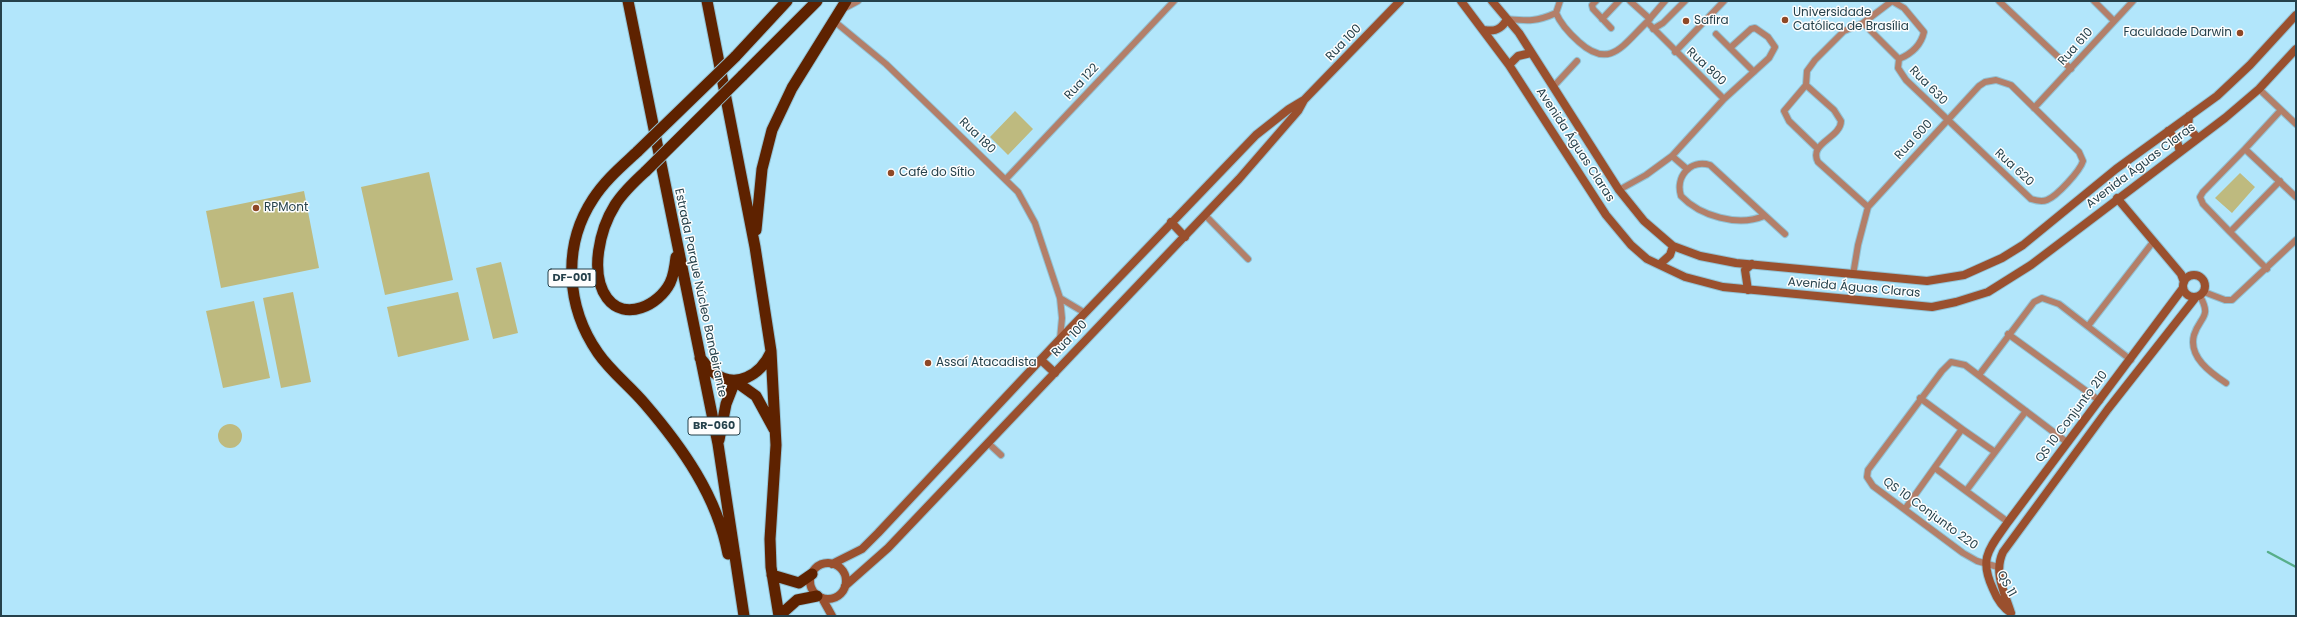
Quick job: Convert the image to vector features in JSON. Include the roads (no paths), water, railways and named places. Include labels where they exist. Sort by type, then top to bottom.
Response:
[{"type":"highway","name":"Estrada Parque Núcleo Bandeirante","points":[[628,1],[677,250],[718,444],[744,616]]},
{"type":"highway","points":[[708,1],[755,247],[771,351],[775,431],[770,514],[771,571],[779,616]]},
{"type":"highway","name":"DF-001","points":[[742,603],[735,588],[724,538],[714,510],[700,479],[678,445],[645,404],[598,353],[586,334],[574,302],[571,261],[583,216],[593,199],[610,177],[735,57],[787,1]]},
{"type":"highway","name":"DF-001","points":[[677,250],[674,271],[670,284],[657,299],[648,306],[629,310],[616,306],[607,298],[599,275],[598,260],[600,241],[606,223],[615,204],[646,171],[817,1]]},
{"type":"highway","points":[[755,247],[762,169],[772,130],[792,88],[846,1]]},
{"type":"highway","points":[[718,444],[726,404],[735,381],[756,373],[766,363],[771,351]]},
{"type":"highway","points":[[700,357],[713,372],[723,378],[735,381],[756,396],[775,431]]},
{"type":"highway","points":[[771,571],[799,583],[812,574]]},
{"type":"highway","points":[[771,571],[768,578],[773,616]]},
{"type":"highway","points":[[779,616],[797,600],[820,597]]},
{"type":"street","points":[[840,11],[858,1]]},
{"type":"street","name":"Rua 122","points":[[1006,179],[1174,1]]},
{"type":"street","name":"Rua 100","points":[[845,586],[888,548],[1206,215],[1240,179],[1294,116],[1304,100],[1400,1]]},
{"type":"street","name":"Avenida Águas Claras","points":[[1461,1],[1509,65],[1606,215],[1631,245],[1647,259],[1698,282],[1748,290],[1932,306],[1976,297],[2001,286],[2180,152],[2259,89],[2296,49]]},
{"type":"street","name":"Avenida Águas Claras","points":[[1492,1],[1519,33],[1552,87],[1620,190],[1644,221],[1673,246],[1700,256],[1752,264],[1927,281],[1947,279],[1982,267],[2023,245],[2116,169],[2217,96],[2250,65],[2296,15]]},
{"type":"street","points":[[1560,1],[1556,13],[1563,27],[1589,52],[1603,56],[1616,50],[1648,21],[1665,1]]},
{"type":"street","points":[[1596,1],[1592,7],[1611,28]]},
{"type":"street","points":[[1602,19],[1619,1]]},
{"type":"street","name":"Rua 800","points":[[1620,190],[1646,175],[1672,156],[1724,99],[1675,52],[1653,29],[1648,21],[1630,1]]},
{"type":"street","points":[[1653,29],[1663,23],[1685,1]]},
{"type":"street","points":[[1675,52],[1724,1]]},
{"type":"street","name":"Rua 630","points":[[1863,23],[1892,1],[1904,8],[1923,28],[1924,32],[1920,44],[1910,53],[1899,59],[1898,68],[1902,76],[1947,120]]},
{"type":"street","points":[[1999,1],[2071,69]]},
{"type":"street","points":[[2094,1],[2114,21]]},
{"type":"street","name":"Rua 610","points":[[2034,108],[2133,1]]},
{"type":"street","points":[[1484,30],[1491,31],[1501,28],[1507,19],[1529,22],[1539,20],[1556,13]]},
{"type":"street","name":"Rua 180","points":[[834,21],[886,64],[1006,179],[1026,204],[1035,223],[1060,298],[1062,318],[1060,339]]},
{"type":"street","points":[[1818,149],[1789,121],[1784,113],[1790,103],[1806,85],[1807,71],[1815,60],[1844,31],[1863,23],[1899,59]]},
{"type":"street","points":[[1724,99],[1754,72],[1774,51],[1774,45],[1768,37],[1759,30],[1751,29],[1730,48]]},
{"type":"street","points":[[1716,34],[1754,72]]},
{"type":"street","points":[[1509,65],[1516,57],[1531,53]]},
{"type":"street","points":[[1552,87],[1577,61]]},
{"type":"street","name":"Rua 600","points":[[1854,275],[1858,245],[1868,207],[1976,89],[1990,80],[1996,80],[2011,85],[2034,108]]},
{"type":"street","points":[[1806,85],[1834,110],[1841,121],[1840,127],[1818,149],[1816,155],[1818,162],[1868,207]]},
{"type":"street","points":[[2259,89],[2296,124]]},
{"type":"street","name":"Rua 100","points":[[832,564],[862,549],[1171,222],[1256,136],[1289,108],[1304,100]]},
{"type":"street","name":"Rua 620","points":[[1947,120],[2025,194],[2036,201],[2044,201],[2057,193],[2080,168],[2083,161],[2079,152],[2034,108]]},
{"type":"street","points":[[2267,269],[2203,204],[2200,197],[2203,192],[2282,110]]},
{"type":"street","points":[[2189,116],[2188,128],[2194,136],[2198,138]]},
{"type":"street","points":[[2168,131],[2177,141],[2180,152]]},
{"type":"street","points":[[2245,149],[2296,197]]},
{"type":"street","points":[[1672,156],[1687,169]]},
{"type":"street","points":[[1764,216],[1755,220],[1745,220],[1717,216],[1698,209],[1685,201],[1680,191],[1680,180],[1687,169],[1697,164],[1710,165],[1785,234]]},
{"type":"street","points":[[2230,232],[2280,181]]},
{"type":"street","points":[[2117,198],[2175,268],[2187,295],[2200,295],[2232,300],[2267,269],[2296,240]]},
{"type":"street","points":[[1206,215],[1248,259]]},
{"type":"street","points":[[1171,222],[1185,237]]},
{"type":"street","points":[[2088,326],[2153,242]]},
{"type":"street","points":[[1660,264],[1670,255],[1673,246]]},
{"type":"street","points":[[1748,290],[1744,270],[1752,264]]},
{"type":"street","points":[[2175,268],[2191,275],[2201,277],[2205,287],[2200,295]]},
{"type":"street","points":[[2183,285],[2191,275]]},
{"type":"street","name":"QS 10 Conjunto 210","points":[[1984,564],[1990,550],[2008,522],[2131,360],[2183,285]]},
{"type":"street","points":[[2200,295],[2206,308],[2206,314],[2194,335],[2196,353],[2205,368],[2226,383]]},
{"type":"street","name":"QS 10 Conjunto 210","points":[[1998,567],[2003,552],[2024,521],[2108,409],[2200,295]]},
{"type":"street","points":[[1060,298],[1085,313]]},
{"type":"street","points":[[1980,375],[2008,334],[2034,302],[2042,298],[2059,304],[2131,360]]},
{"type":"street","points":[[2008,334],[2100,401]]},
{"type":"street","points":[[1041,360],[1055,373]]},
{"type":"street","points":[[1995,452],[1920,398],[1951,362],[1965,365],[1980,375],[2068,443]]},
{"type":"street","name":"QS 10 Conjunto 220","points":[[1920,398],[1872,463],[1867,474],[1869,481],[1968,557],[1984,564],[1998,567]]},
{"type":"street","points":[[1966,491],[2026,411]]},
{"type":"street","points":[[1905,509],[1962,429]]},
{"type":"street","points":[[988,443],[1001,455]]},
{"type":"street","points":[[1935,468],[2008,522]]},
{"type":"street","points":[[820,597],[834,598],[839,595],[845,586],[846,580],[842,570],[832,564],[820,565],[812,574],[811,586],[832,616]]},
{"type":"street","name":"QS 11","points":[[1984,564],[1994,592],[2002,605],[2012,614]]},
{"type":"street","name":"QS 11","points":[[1998,567],[2003,591],[2012,614]]},
{"type":"street","points":[[832,616],[834,598]]},
{"type":"waterway","points":[[2268,552],[2296,567]]},
{"type":"place","name":"Universidade Católica de Brasília","points":[[1785,20]]},
{"type":"place","name":"Safira","points":[[1686,21]]},
{"type":"place","name":"Faculdade Darwin","points":[[2240,33]]},
{"type":"place","name":"Café do Sítio","points":[[891,173]]},
{"type":"place","name":"RPMont","points":[[256,208]]},
{"type":"place","name":"Assaí Atacadista","points":[[928,363]]}]
